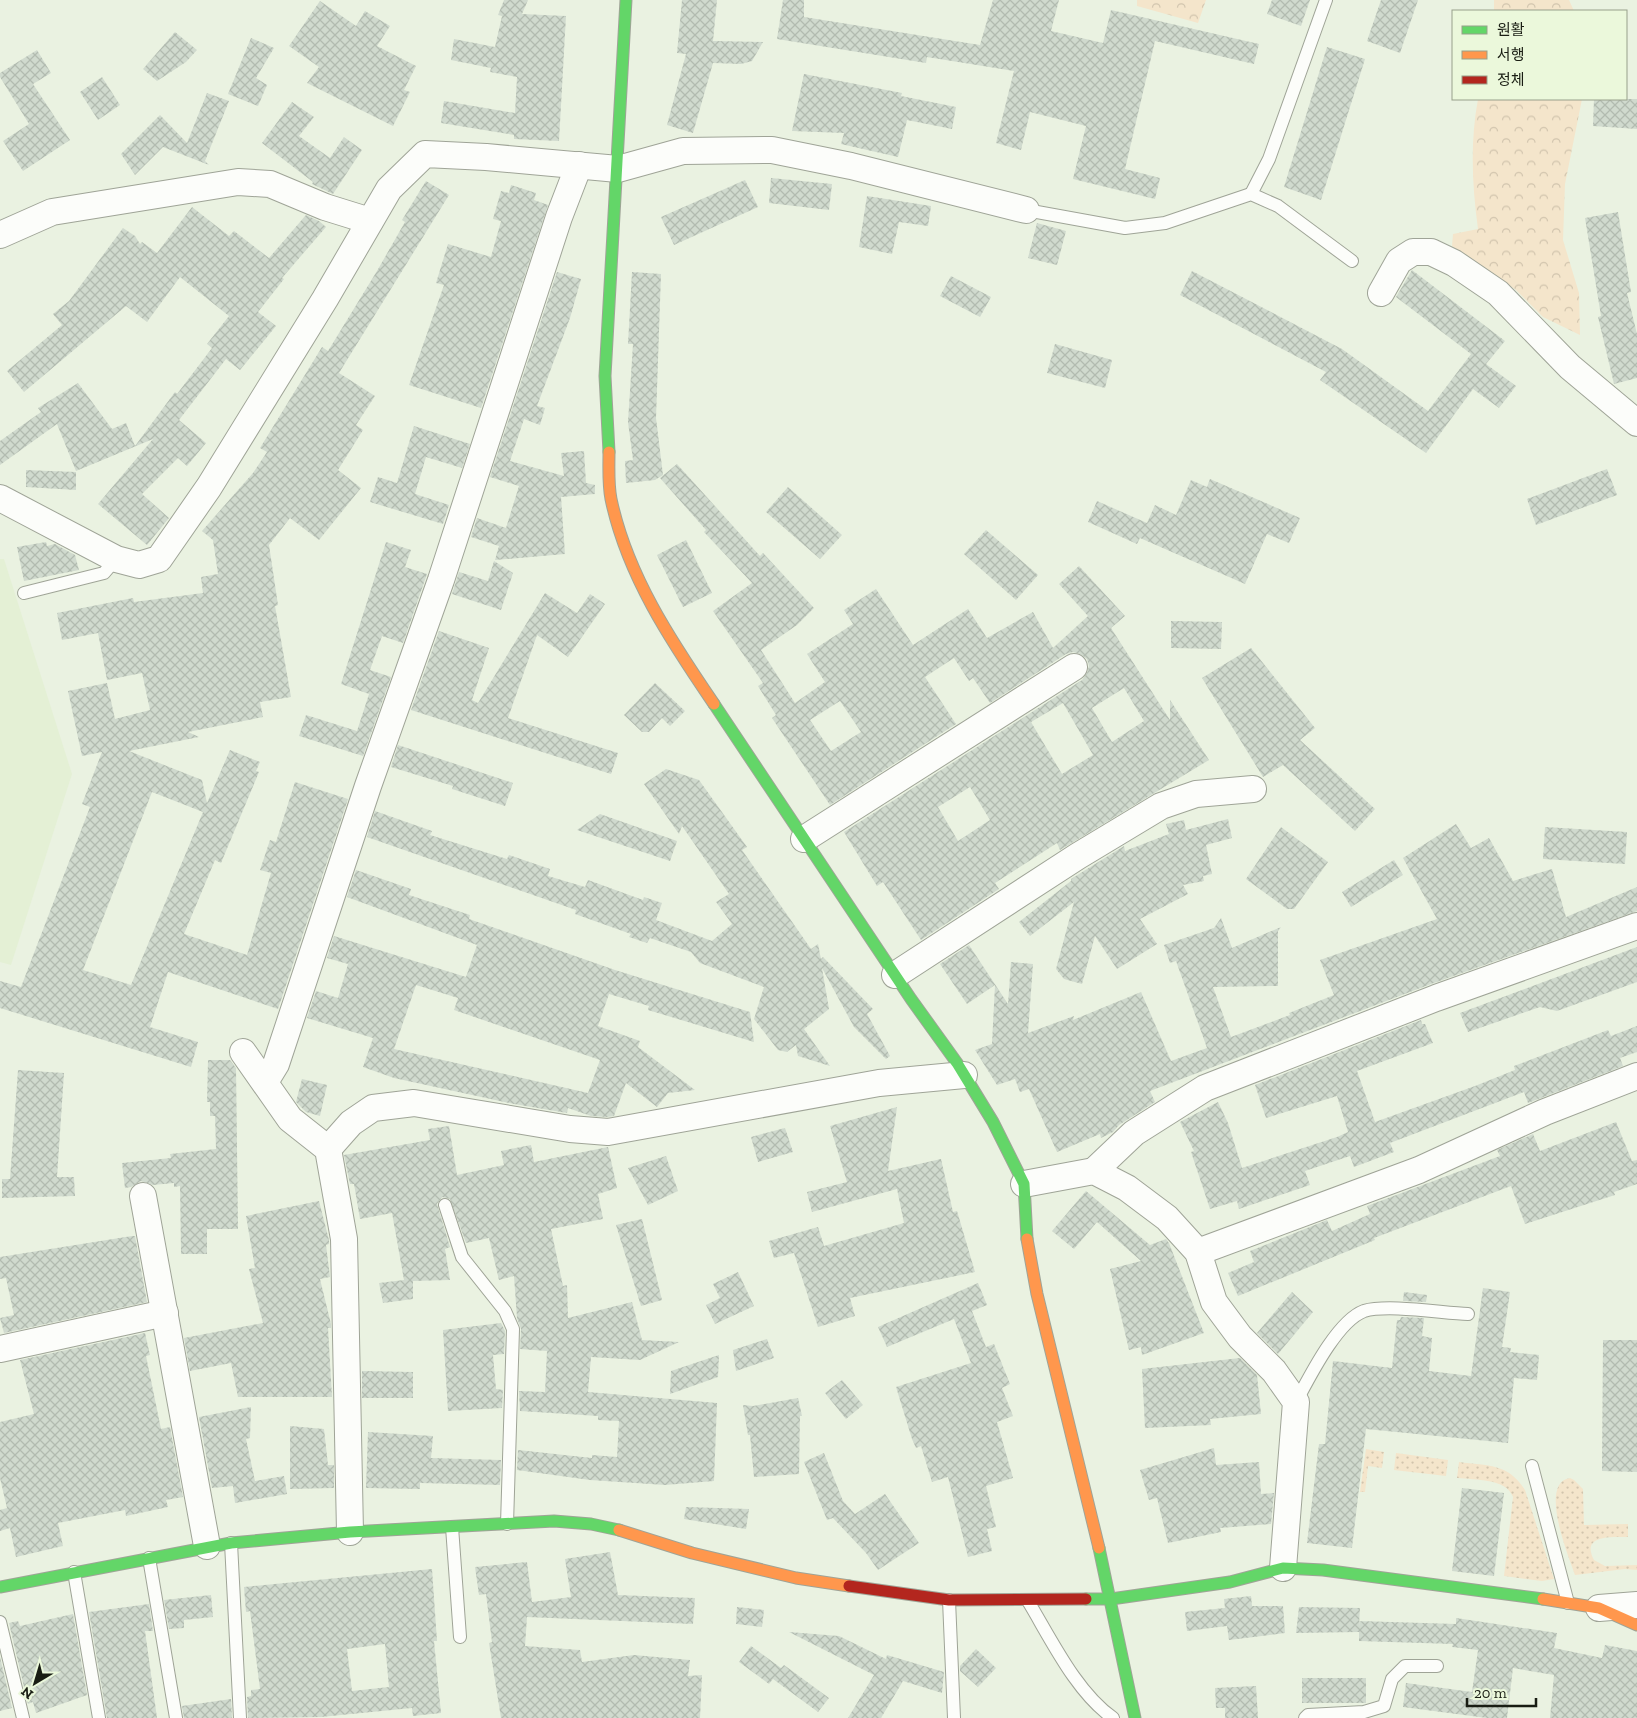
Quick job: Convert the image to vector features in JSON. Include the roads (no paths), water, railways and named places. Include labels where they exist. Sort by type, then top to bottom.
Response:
[{"type":"street","points":[[626,0],[605,376],[611,498],[633,568],[668,636],[895,975],[964,1074],[994,1122],[1024,1184],[1026,1231],[1037,1294],[1111,1600],[1135,1718]]},
{"type":"street","points":[[0,498],[116,559],[139,566],[159,559],[209,487],[389,188],[425,154],[618,169],[683,151],[772,150],[851,166],[1026,210]]},
{"type":"street","points":[[264,1082],[276,1064],[368,786],[441,580],[559,217],[579,165]]},
{"type":"street","points":[[0,235],[52,212],[238,182],[270,184],[325,207],[370,221]]},
{"type":"street","points":[[1381,293],[1399,261],[1413,252],[1431,252],[1454,262],[1498,293],[1570,367],[1637,423]]},
{"type":"street","points":[[804,839],[1074,667]]},
{"type":"street","points":[[895,975],[1078,856],[1161,806],[1196,794],[1253,789]]},
{"type":"street","points":[[1024,1184],[1094,1171],[1134,1133],[1205,1088],[1436,998],[1637,926]]},
{"type":"street","points":[[243,1052],[290,1119],[328,1150],[344,1239],[350,1532]]},
{"type":"street","points":[[328,1150],[350,1123],[373,1108],[414,1103],[570,1129],[608,1132],[879,1083],[964,1074]]},
{"type":"street","points":[[1198,1252],[1419,1170],[1545,1112],[1637,1076]]},
{"type":"street","points":[[1094,1171],[1127,1188],[1167,1218],[1198,1252],[1214,1302],[1240,1337],[1274,1371],[1296,1402],[1283,1568]]},
{"type":"street","points":[[144,1196],[165,1313],[219,1544]]},
{"type":"street","points":[[0,1350],[165,1313]]},
{"type":"street","points":[[0,1587],[219,1544],[350,1532],[554,1521],[591,1524],[632,1533],[692,1553],[796,1578],[949,1600],[1111,1600],[1230,1582],[1283,1568],[1323,1570],[1599,1608],[1637,1605]]},
{"type":"street","points":[[1599,1608],[1637,1625]]},
{"type":"lane","points":[[1251,194],[1268,159],[1326,0]]},
{"type":"lane","points":[[1026,210],[1125,228],[1165,223],[1251,194],[1278,206],[1352,261]]},
{"type":"lane","points":[[24,593],[104,573],[116,559]]},
{"type":"lane","points":[[445,1205],[462,1257],[505,1311],[513,1329],[507,1524]]},
{"type":"lane","points":[[1296,1402],[1312,1372],[1345,1324],[1364,1312],[1385,1309],[1468,1314]]},
{"type":"lane","points":[[1532,1466],[1568,1603]]},
{"type":"lane","points":[[452,1527],[460,1637]]},
{"type":"lane","points":[[219,1544],[240,1718]]},
{"type":"lane","points":[[149,1558],[176,1718]]},
{"type":"lane","points":[[74,1572],[99,1718]]},
{"type":"lane","points":[[949,1600],[954,1718]]},
{"type":"lane","points":[[1028,1600],[1064,1661],[1102,1710],[1113,1718]]},
{"type":"lane","points":[[0,1622],[23,1718]]},
{"type":"lane","points":[[1305,1718],[1308,1716],[1364,1712],[1384,1706],[1392,1679],[1405,1666],[1437,1666]]}]
